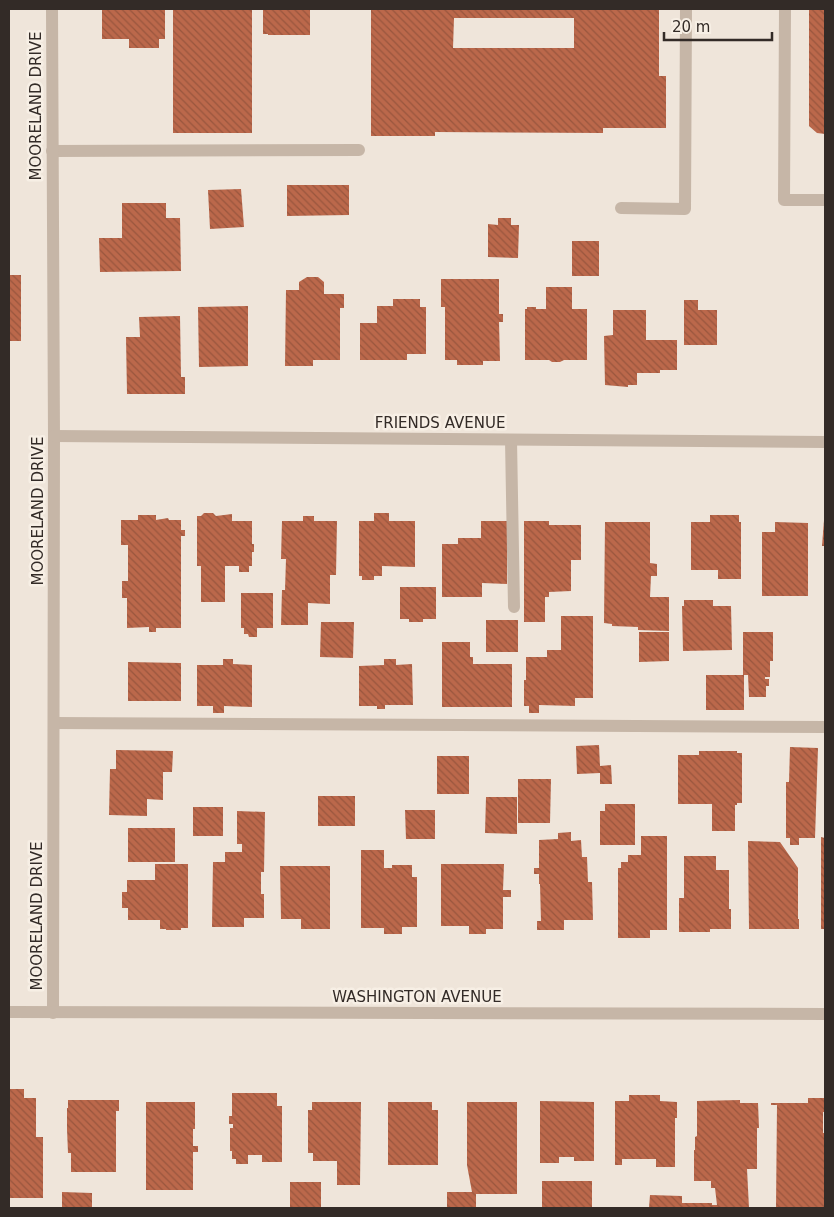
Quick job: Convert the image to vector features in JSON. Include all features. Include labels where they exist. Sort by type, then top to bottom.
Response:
[{"type":"street","name":"MOORELAND DRIVE","points":[[52,9],[54,436],[53,1013]]},
{"type":"street","points":[[621,208],[685,209],[686,9]]},
{"type":"street","points":[[784,9],[784,200],[825,200]]},
{"type":"street","points":[[52,151],[359,150]]},
{"type":"street","name":"FRIENDS AVENUE","points":[[54,436],[825,442]]},
{"type":"street","points":[[511,440],[514,607]]},
{"type":"street","points":[[54,723],[825,727]]},
{"type":"street","name":"WASHINGTON AVENUE","points":[[9,1012],[825,1014]]},
{"type":"building","points":[[102,9],[165,9],[165,39],[159,39],[159,48],[129,48],[129,39],[102,39]]},
{"type":"building","points":[[173,9],[252,9],[252,133],[173,133]]},
{"type":"building","points":[[263,9],[310,9],[310,35],[263,34]]},
{"type":"building","points":[[371,9],[659,9],[659,76],[666,76],[666,128],[603,128],[603,133],[435,132],[435,136],[371,136]],"holes":[[[454,18],[574,18],[574,48],[453,48]]]},
{"type":"building","points":[[809,9],[825,9],[825,134],[817,133],[809,126]]},
{"type":"building","points":[[287,185],[349,185],[349,215],[287,216]]},
{"type":"building","points":[[241,189],[244,227],[210,229],[208,190]]},
{"type":"building","points":[[122,203],[166,203],[166,218],[180,218],[181,271],[100,272],[99,238],[122,238]]},
{"type":"building","points":[[498,218],[511,218],[511,225],[519,225],[518,258],[488,257],[488,224],[498,225]]},
{"type":"building","points":[[572,241],[599,241],[599,276],[572,276]]},
{"type":"building","points":[[9,275],[21,275],[21,341],[9,341]]},
{"type":"building","points":[[307,277],[318,277],[324,282],[324,294],[344,294],[344,308],[340,308],[340,360],[313,360],[313,366],[285,366],[286,290],[299,290],[299,282]]},
{"type":"building","points":[[441,279],[499,279],[499,314],[503,314],[503,322],[499,322],[500,361],[483,361],[483,365],[457,365],[457,360],[445,360],[445,307],[441,307]]},
{"type":"building","points":[[546,287],[572,287],[572,309],[587,309],[587,360],[552,362],[549,360],[525,360],[525,309],[527,307],[536,307],[536,309],[546,309]]},
{"type":"building","points":[[393,299],[420,299],[420,307],[426,307],[426,354],[407,354],[407,360],[360,360],[360,323],[377,323],[377,306],[393,306]]},
{"type":"building","points":[[684,300],[698,300],[698,310],[717,310],[717,345],[684,345]]},
{"type":"building","points":[[248,306],[248,366],[199,367],[198,307]]},
{"type":"building","points":[[613,310],[646,310],[646,340],[677,340],[677,370],[660,370],[660,373],[637,373],[637,385],[628,385],[628,387],[605,385],[604,336],[613,335]]},
{"type":"building","points":[[180,316],[181,377],[185,377],[185,394],[127,394],[126,337],[140,337],[139,317]]},
{"type":"building","points":[[204,513],[213,513],[216,516],[232,514],[232,521],[252,521],[254,552],[252,552],[252,566],[249,566],[249,572],[239,572],[239,566],[225,566],[225,602],[201,602],[201,566],[197,566],[197,516],[201,516]]},
{"type":"building","points":[[374,513],[389,513],[389,521],[415,521],[415,567],[382,566],[382,576],[374,576],[374,580],[362,580],[362,576],[359,576],[359,521],[374,521]]},
{"type":"building","points":[[138,515],[156,515],[156,520],[168,518],[169,520],[181,520],[181,530],[185,530],[185,536],[181,536],[181,628],[156,628],[156,632],[149,632],[149,627],[127,628],[127,598],[122,598],[122,581],[128,581],[128,545],[121,545],[121,520],[138,520]]},
{"type":"building","points":[[710,515],[739,515],[739,522],[741,522],[741,579],[718,579],[718,570],[691,570],[691,522],[710,522]]},
{"type":"building","points":[[303,516],[314,516],[314,521],[337,521],[336,575],[330,575],[330,604],[308,603],[308,625],[281,625],[282,590],[285,590],[286,559],[281,559],[282,521],[303,521]]},
{"type":"building","points":[[824,520],[825,546],[822,546]]},
{"type":"building","points":[[481,521],[507,521],[507,584],[482,583],[482,597],[442,597],[442,544],[458,544],[458,538],[481,538]]},
{"type":"building","points":[[524,521],[549,521],[549,525],[581,525],[581,560],[571,560],[571,591],[549,592],[549,597],[545,597],[545,622],[524,622]]},
{"type":"building","points":[[605,522],[650,522],[650,563],[657,564],[657,576],[651,576],[650,597],[669,597],[669,631],[638,630],[638,627],[612,626],[612,624],[604,623]]},
{"type":"building","points":[[775,522],[808,523],[808,596],[762,596],[762,532],[775,532]]},
{"type":"building","points":[[400,587],[436,587],[436,619],[423,619],[423,622],[409,622],[409,619],[400,619]]},
{"type":"building","points":[[241,593],[273,593],[273,628],[257,628],[257,637],[249,637],[248,634],[244,634],[244,628],[241,628]]},
{"type":"building","points":[[684,600],[713,600],[713,606],[731,606],[732,650],[683,651],[682,606],[684,606]]},
{"type":"building","points":[[561,616],[593,616],[593,698],[575,698],[575,706],[539,705],[539,713],[529,713],[529,706],[524,706],[526,657],[547,657],[547,650],[561,650]]},
{"type":"building","points":[[486,620],[518,620],[518,652],[486,652]]},
{"type":"building","points":[[321,622],[354,622],[353,658],[320,657]]},
{"type":"building","points":[[639,632],[669,632],[669,661],[639,662]]},
{"type":"building","points":[[743,632],[773,632],[773,661],[770,661],[770,677],[765,677],[765,679],[769,679],[769,686],[766,686],[766,697],[749,697],[748,675],[744,675],[744,710],[706,710],[706,675],[743,675]]},
{"type":"building","points":[[442,642],[470,642],[470,657],[473,657],[473,664],[512,664],[512,707],[442,707]]},
{"type":"building","points":[[223,659],[233,659],[233,664],[252,665],[252,707],[224,706],[224,713],[213,713],[213,706],[197,706],[197,665],[223,665]]},
{"type":"building","points":[[384,659],[396,659],[396,665],[412,664],[413,705],[385,705],[385,709],[377,709],[377,706],[359,706],[359,666],[384,665]]},
{"type":"building","points":[[128,662],[181,663],[181,701],[128,701]]},
{"type":"building","points":[[599,745],[600,766],[611,765],[612,784],[600,784],[600,773],[577,774],[576,746]]},
{"type":"building","points":[[790,747],[818,748],[815,838],[799,838],[799,845],[790,845],[790,838],[786,838],[786,782],[789,782]]},
{"type":"building","points":[[116,750],[173,751],[172,772],[163,772],[163,800],[147,799],[147,816],[109,815],[110,769],[116,769]]},
{"type":"building","points":[[699,751],[737,751],[737,753],[742,753],[742,803],[735,805],[735,831],[712,831],[712,804],[678,804],[678,755],[699,755]]},
{"type":"building","points":[[437,756],[469,756],[469,794],[437,794]]},
{"type":"building","points":[[518,779],[551,779],[550,823],[518,823]]},
{"type":"building","points":[[318,796],[355,796],[355,826],[318,826]]},
{"type":"building","points":[[486,797],[517,797],[517,834],[485,833]]},
{"type":"building","points":[[605,804],[635,804],[635,845],[600,845],[600,811],[605,811]]},
{"type":"building","points":[[193,807],[223,807],[223,836],[193,836]]},
{"type":"building","points":[[405,810],[435,810],[435,839],[406,839]]},
{"type":"building","points":[[237,811],[265,812],[264,872],[261,872],[261,894],[264,894],[264,918],[244,918],[244,927],[212,927],[213,862],[225,862],[225,852],[242,852],[242,844],[237,844]]},
{"type":"building","points":[[128,828],[175,828],[175,862],[128,862]]},
{"type":"building","points":[[571,832],[571,841],[581,840],[582,857],[587,857],[588,882],[592,882],[593,920],[564,920],[564,930],[537,930],[537,921],[541,921],[540,884],[539,874],[534,874],[534,868],[539,868],[539,840],[558,839],[558,833]]},
{"type":"building","points":[[641,836],[667,836],[667,930],[650,930],[650,938],[618,938],[618,868],[621,868],[621,862],[628,862],[628,855],[641,855]]},
{"type":"building","points":[[821,837],[825,838],[825,929],[821,929]]},
{"type":"building","points":[[748,841],[780,842],[798,868],[799,929],[749,929]]},
{"type":"building","points":[[361,850],[384,850],[384,868],[392,868],[392,865],[412,865],[412,877],[417,877],[417,927],[402,927],[402,934],[384,934],[384,928],[361,928]]},
{"type":"building","points":[[684,856],[716,856],[716,870],[729,870],[731,929],[710,929],[710,932],[679,932],[679,898],[684,898]]},
{"type":"building","points":[[155,864],[188,864],[188,928],[166,930],[160,929],[160,920],[128,920],[128,908],[122,908],[122,892],[127,892],[127,880],[155,880]]},
{"type":"building","points":[[441,864],[504,864],[503,890],[511,890],[511,897],[503,897],[503,929],[486,929],[486,934],[469,934],[469,926],[441,926]]},
{"type":"building","points":[[280,866],[330,866],[330,929],[301,929],[301,919],[281,919]]},
{"type":"building","points":[[9,1089],[24,1089],[24,1098],[36,1098],[36,1137],[43,1137],[43,1198],[9,1198]]},
{"type":"building","points":[[232,1093],[277,1093],[277,1106],[282,1106],[282,1162],[262,1162],[262,1155],[248,1155],[248,1164],[236,1164],[236,1159],[232,1159],[230,1128],[233,1128],[233,1124],[229,1124],[229,1116],[232,1116]]},
{"type":"building","points":[[629,1095],[660,1095],[660,1101],[677,1102],[677,1118],[675,1118],[675,1167],[656,1167],[656,1159],[622,1159],[622,1165],[615,1165],[615,1101],[629,1101]]},
{"type":"building","points":[[808,1098],[825,1098],[823,1133],[825,1133],[825,1208],[776,1208],[777,1105],[771,1105],[771,1103],[808,1103]]},
{"type":"building","points":[[68,1100],[119,1100],[119,1111],[116,1111],[116,1172],[71,1172],[71,1153],[68,1153],[67,1129]]},
{"type":"building","points":[[740,1100],[740,1103],[758,1103],[757,1169],[747,1169],[749,1208],[649,1208],[650,1195],[682,1196],[682,1203],[712,1203],[712,1205],[717,1205],[715,1188],[711,1188],[711,1181],[694,1181],[697,1101]]},
{"type":"building","points":[[540,1101],[594,1102],[594,1161],[574,1161],[574,1157],[559,1157],[559,1163],[540,1163]]},
{"type":"building","points":[[146,1102],[195,1102],[193,1146],[198,1146],[198,1152],[193,1152],[193,1190],[146,1190]]},
{"type":"building","points":[[312,1102],[361,1102],[360,1185],[337,1185],[337,1161],[313,1161],[313,1153],[308,1153],[308,1110],[312,1110]]},
{"type":"building","points":[[388,1102],[432,1102],[432,1110],[438,1110],[438,1165],[388,1165]]},
{"type":"building","points":[[467,1102],[517,1102],[517,1194],[476,1194],[476,1208],[447,1208],[447,1192],[472,1192],[467,1165]]},
{"type":"building","points":[[542,1181],[592,1181],[592,1208],[542,1208]]},
{"type":"building","points":[[290,1182],[321,1182],[321,1208],[290,1208]]},
{"type":"building","points":[[62,1192],[92,1193],[92,1208],[62,1208]]}]
